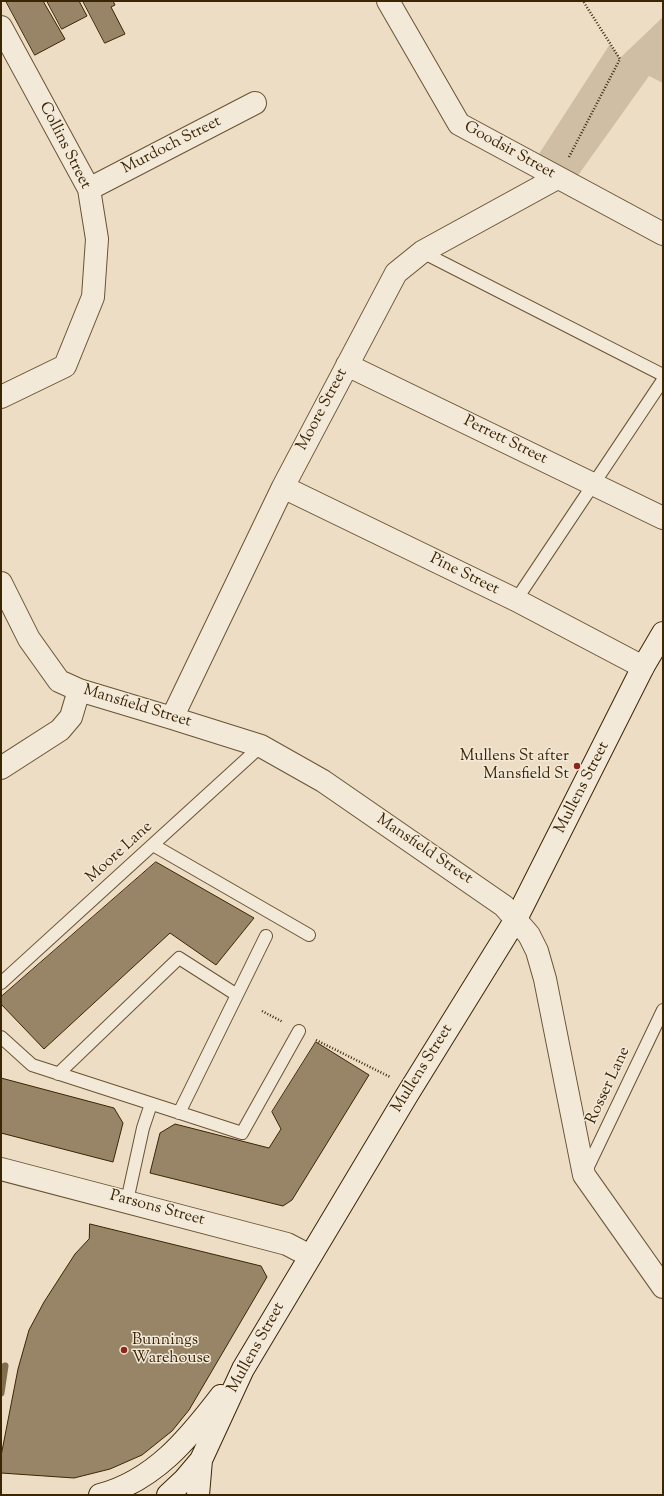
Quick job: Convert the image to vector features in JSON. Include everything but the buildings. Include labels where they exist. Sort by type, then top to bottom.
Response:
[{"type":"street","name":"Goodsir Street","points":[[388,1],[459,124],[663,234]]},
{"type":"street","name":"Collins Street","points":[[1,27],[89,189],[97,239],[93,297],[65,366],[1,398]]},
{"type":"street","name":"Murdoch Street","points":[[89,189],[255,103]]},
{"type":"street","name":"Moore Street","points":[[172,718],[283,487],[396,273],[422,252],[558,178]]},
{"type":"street","name":"Perrett Street","points":[[347,365],[663,518]]},
{"type":"street","name":"Pine Street","points":[[283,487],[516,600],[643,667]]},
{"type":"street","name":"Mansfield Street","points":[[1,583],[33,645],[59,681],[79,690],[261,746],[336,790],[500,902],[516,919],[529,935],[534,945],[545,979],[584,1176],[663,1287]]},
{"type":"street","name":"Mullens Street","points":[[168,1495],[184,1480],[201,1460],[243,1368],[407,1095],[516,919],[643,667],[663,634]]},
{"type":"street","points":[[1,768],[60,730],[71,717],[79,690]]},
{"type":"street","name":"Parsons Street","points":[[1,1169],[287,1244],[310,1256]]},
{"type":"street","points":[[108,1494],[151,1472],[183,1444],[243,1368]]},
{"type":"street","points":[[198,1495],[201,1460]]},
{"type":"lane","points":[[422,252],[663,375]]},
{"type":"lane","points":[[516,600],[663,380]]},
{"type":"lane","name":"Moore Lane","points":[[1,983],[261,746]]},
{"type":"lane","points":[[153,845],[309,935]]},
{"type":"lane","points":[[179,1113],[266,936]]},
{"type":"lane","points":[[58,1074],[179,958],[237,995]]},
{"type":"lane","name":"Rosser Lane","points":[[584,1176],[663,1010]]},
{"type":"lane","points":[[1,1037],[32,1065],[242,1133],[299,1031]]},
{"type":"lane","points":[[127,1201],[143,1128],[151,1104]]},
{"type":"path","points":[[558,178],[620,59],[583,1]]},
{"type":"path","points":[[262,1010],[299,1031],[390,1077]]},
{"type":"shaded area","points":[[663,17],[663,83],[649,76],[574,181],[537,157],[610,44],[620,58]]},
{"type":"waterway","points":[[1,1393],[5,1366]]},
{"type":"place","name":"Mullens St after Mansfield St","points":[[577,766]]},
{"type":"place","name":"Bunnings Warehouse","points":[[124,1350]]}]
